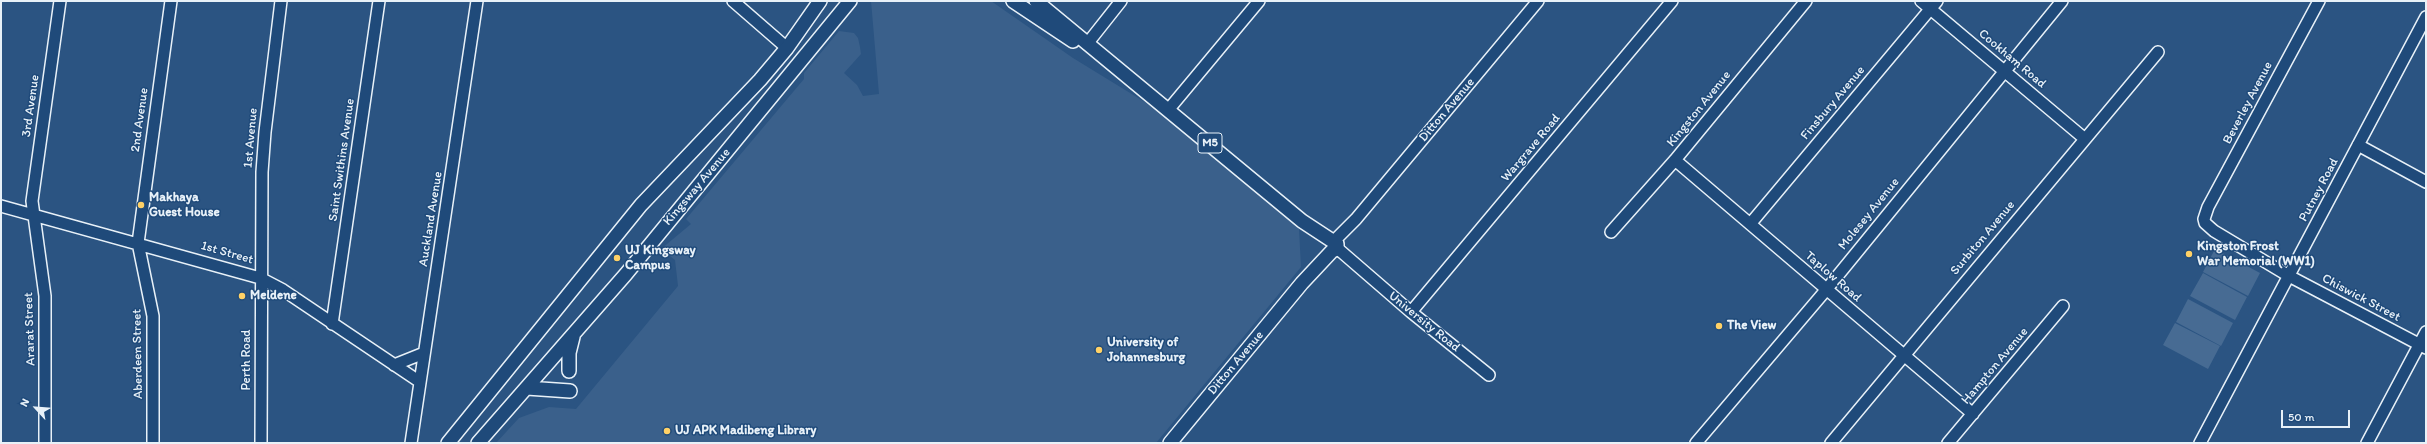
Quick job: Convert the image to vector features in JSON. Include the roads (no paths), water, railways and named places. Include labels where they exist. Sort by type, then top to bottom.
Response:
[{"type":"main road","name":"Kingsway Avenue","points":[[448,443],[641,206],[787,48],[820,1]]},
{"type":"main road","name":"Kingsway Avenue","points":[[478,443],[573,335],[850,1]]},
{"type":"main road","name":"University Road","points":[[1012,1],[1115,67]]},
{"type":"main road","name":"University Road","points":[[1036,1],[1115,67],[1169,109],[1333,246]]},
{"type":"main road","name":"Ditton Avenue","points":[[1170,443],[1333,246]]},
{"type":"main road","points":[[570,371],[569,353],[573,335]]},
{"type":"main road","points":[[527,388],[570,391]]},
{"type":"street","name":"3rd Avenue","points":[[33,214],[33,191],[60,1]]},
{"type":"street","name":"2nd Avenue","points":[[138,243],[171,1]]},
{"type":"street","name":"1st Avenue","points":[[260,278],[263,151],[281,1]]},
{"type":"street","name":"Saint Swithins Avenue","points":[[332,324],[379,1]]},
{"type":"street","name":"Auckland Avenue","points":[[411,442],[477,1]]},
{"type":"street","points":[[733,1],[787,48]]},
{"type":"street","points":[[1087,44],[1121,1]]},
{"type":"street","points":[[1169,109],[1259,1]]},
{"type":"street","name":"Ditton Avenue","points":[[1333,246],[1538,1]]},
{"type":"street","name":"Wargrave Road","points":[[1411,312],[1672,1]]},
{"type":"street","name":"Kingston Avenue","points":[[1611,232],[1675,160],[1806,1]]},
{"type":"street","name":"Cookham Road","points":[[1921,1],[1934,5],[2003,71],[2085,138]]},
{"type":"street","name":"Molesey Avenue","points":[[1696,443],[1826,290],[2003,71],[2062,1]]},
{"type":"street","name":"Beverley Avenue","points":[[2204,219],[2208,207],[2319,1]]},
{"type":"street","name":"Finsbury Avenue","points":[[1751,223],[1934,5]]},
{"type":"street","name":"Putney Road","points":[[2201,441],[2426,17]]},
{"type":"street","name":"Surbiton Avenue","points":[[1830,443],[2158,52]]},
{"type":"street","points":[[2358,145],[2426,182]]},
{"type":"street","name":"Taplow Road","points":[[1675,160],[1751,223],[1826,290],[1973,414]]},
{"type":"street","name":"1st Street","points":[[1,206],[260,278],[283,290],[420,382]]},
{"type":"street","name":"Ararat Street","points":[[33,214],[44,296],[45,443]]},
{"type":"street","name":"Chiswick Street","points":[[2204,219],[2209,227],[2289,276],[2422,346]]},
{"type":"street","name":"Aberdeen Street","points":[[138,243],[153,316],[153,443]]},
{"type":"street","name":"University Road","points":[[1333,246],[1489,375]]},
{"type":"street","name":"Perth Road","points":[[260,278],[261,443]]},
{"type":"street","name":"Hampton Avenue","points":[[1948,443],[2063,306]]},
{"type":"street","points":[[2367,443],[2422,346],[2426,332]]},
{"type":"street","points":[[394,365],[424,352]]},
{"type":"place","name":"Makhaya Guest House","points":[[141,205]]},
{"type":"place","name":"Kingston Frost War Memorial (WW1)","points":[[2189,254]]},
{"type":"place","name":"UJ Kingsway Campus","points":[[617,258]]},
{"type":"place","name":"Meldene","points":[[242,296]]},
{"type":"place","name":"The View","points":[[1719,326]]},
{"type":"place","name":"University of Johannesburg","points":[[1099,350]]},
{"type":"place","name":"UJ APK Madibeng Library","points":[[667,431]]}]
